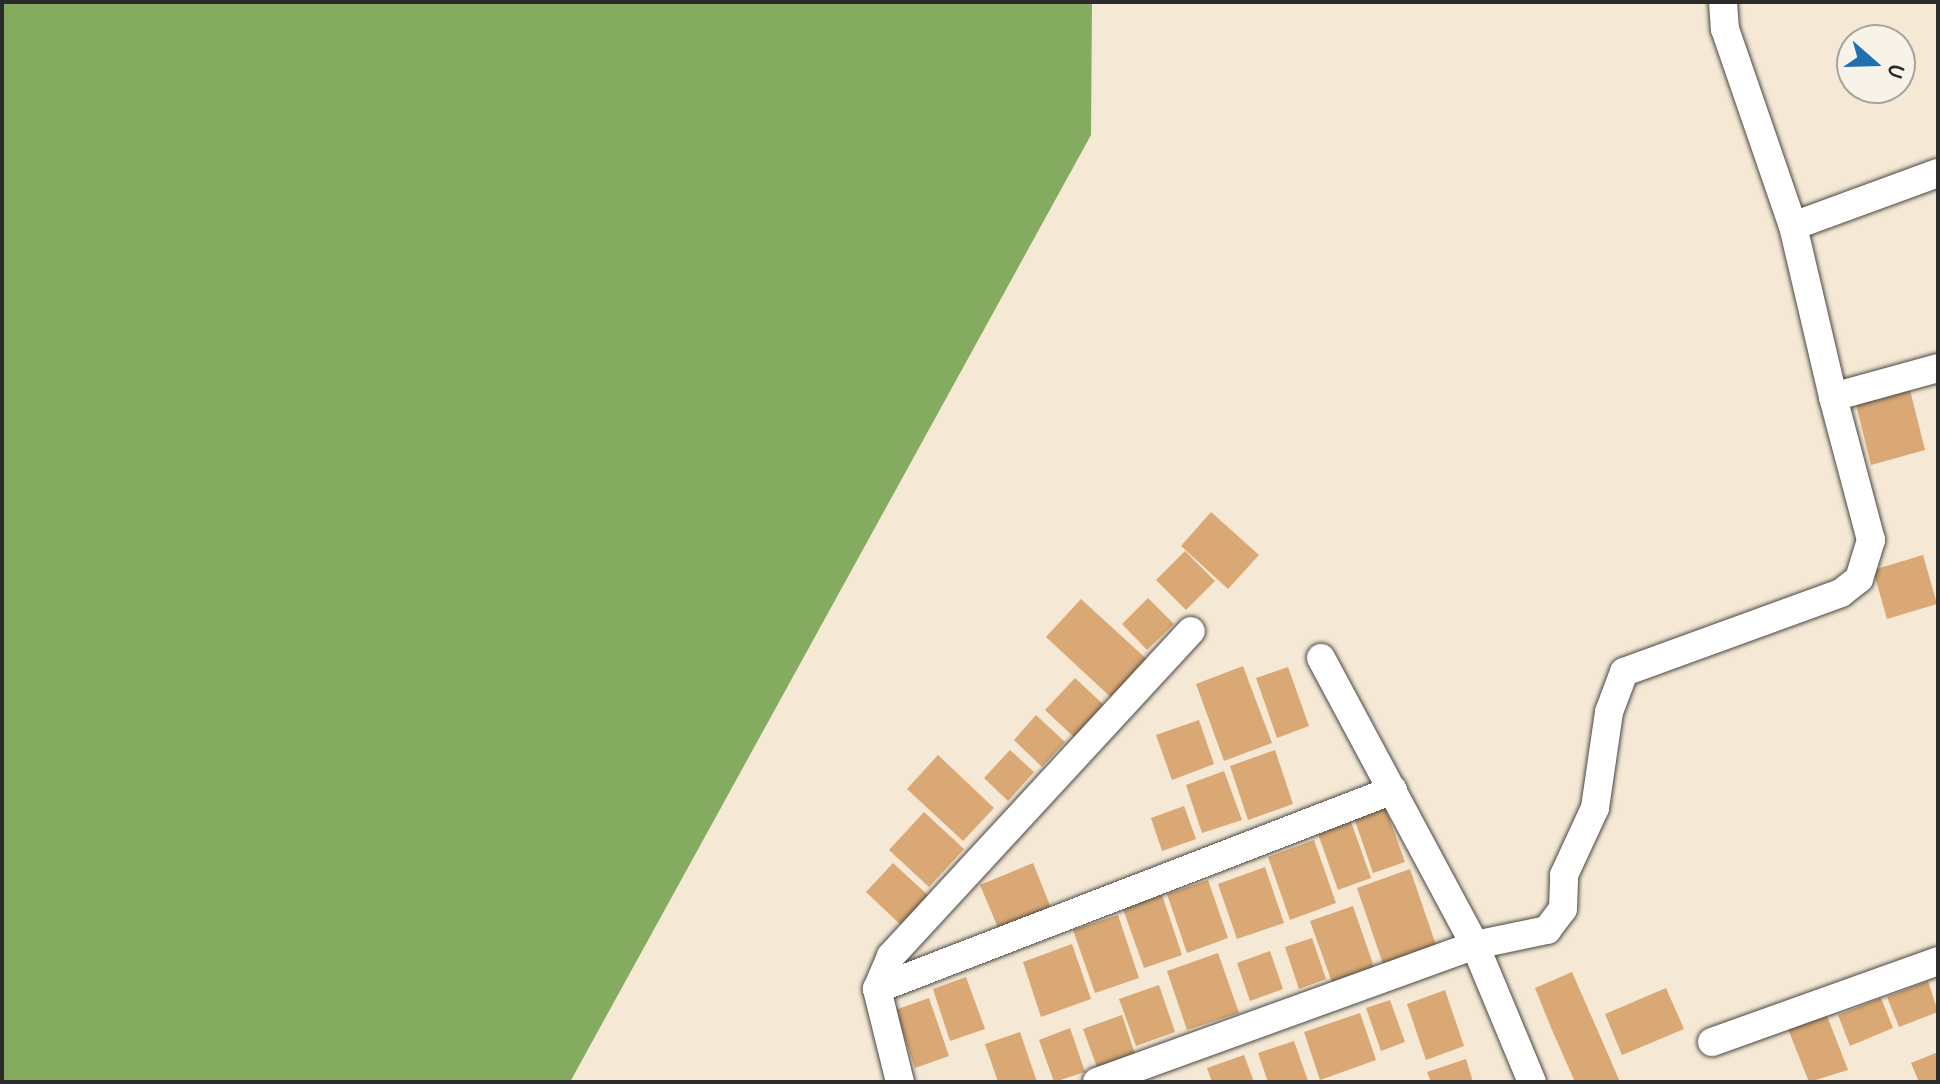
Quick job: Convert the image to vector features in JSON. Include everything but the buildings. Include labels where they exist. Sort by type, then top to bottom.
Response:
[{"type":"street","points":[[1097,1082],[1475,945],[1547,930],[1563,909],[1564,875],[1595,808],[1609,712],[1624,672],[1841,593],[1859,579],[1871,540],[1833,397],[1793,226],[1725,29],[1723,2]]},
{"type":"street","points":[[1793,226],[1938,173]]},
{"type":"street","points":[[1833,397],[1938,368]]},
{"type":"street","points":[[900,1082],[877,989],[926,911],[1191,631]]},
{"type":"street","points":[[1321,658],[1475,945],[1532,1082]]},
{"type":"street","points":[[877,989],[1393,790]]},
{"type":"street","points":[[1712,1042],[1938,961]]},
{"type":"green space","points":[[2,2],[1092,2],[1091,135],[570,1082],[2,1082]]}]
